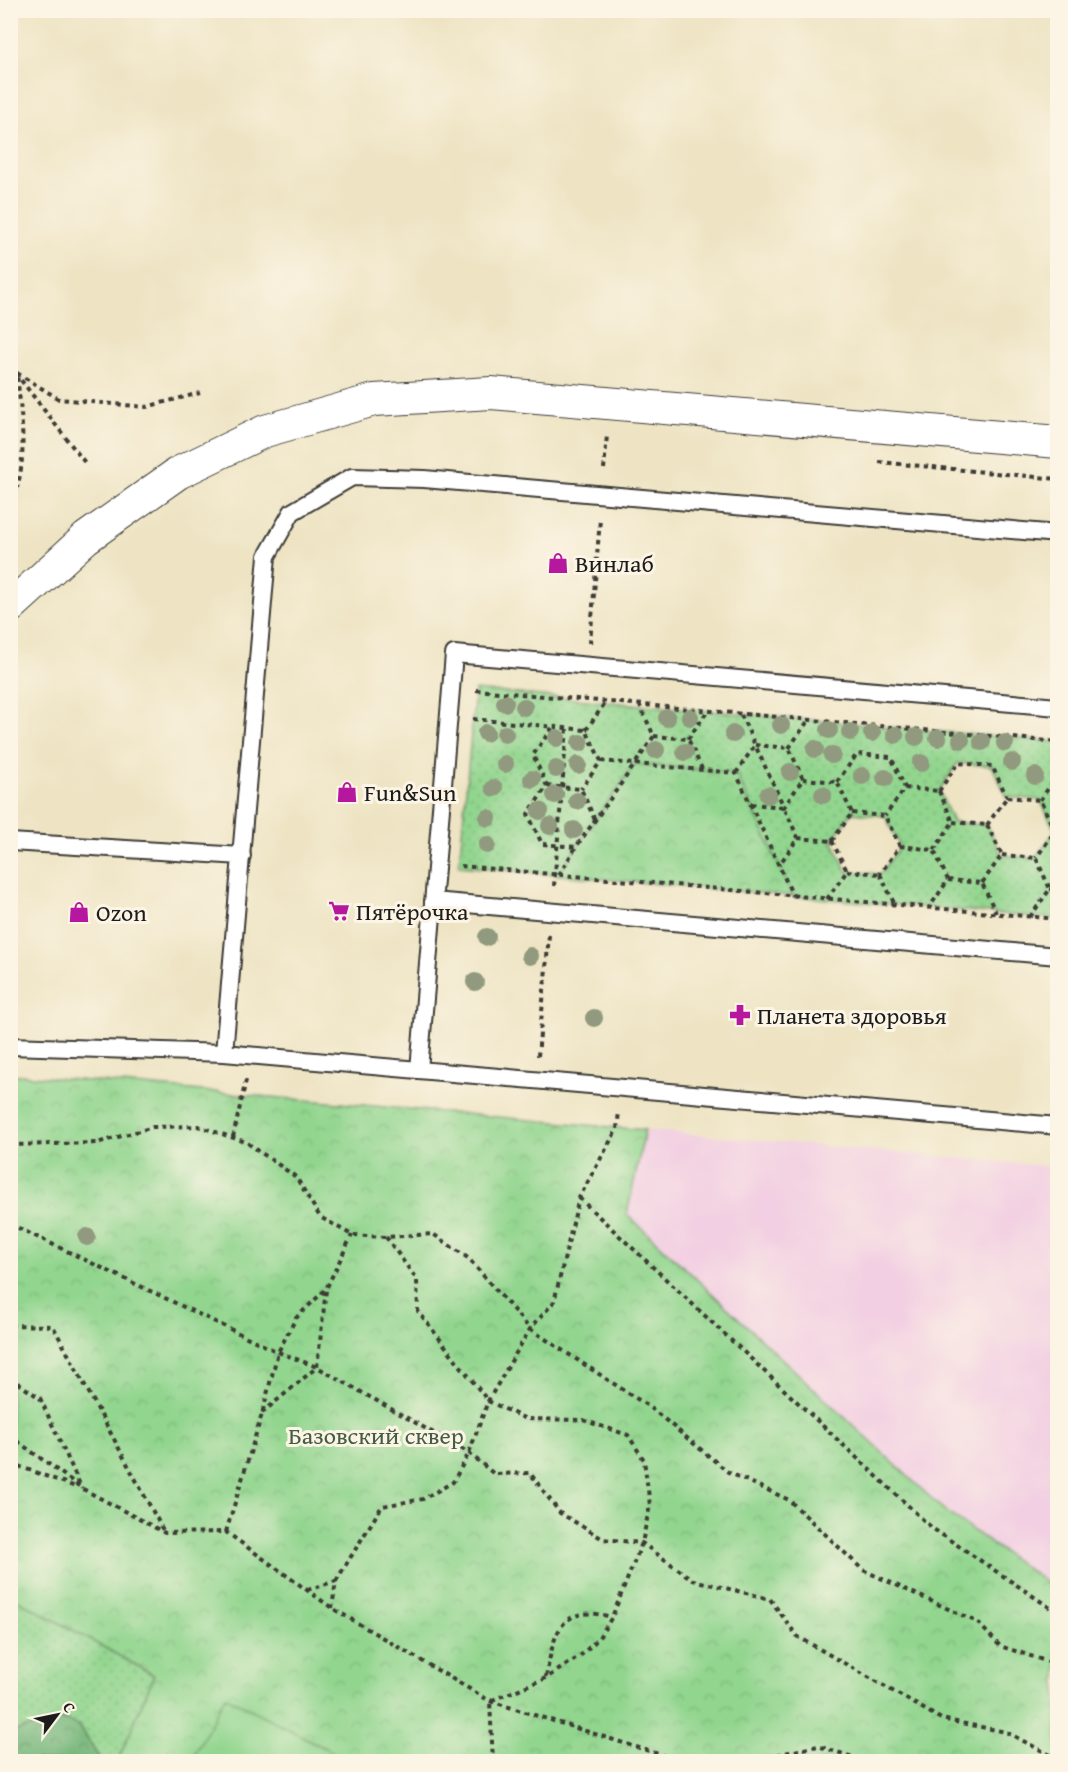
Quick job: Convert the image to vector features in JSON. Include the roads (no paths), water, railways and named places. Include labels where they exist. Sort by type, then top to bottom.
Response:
[{"type":"street","points":[[10,607],[86,538],[178,473],[265,431],[374,400],[491,393],[1058,442]]},
{"type":"lane","points":[[224,1053],[267,556],[292,512],[352,477],[424,479],[1058,534]]},
{"type":"lane","points":[[419,1070],[454,654],[1058,707]]},
{"type":"lane","points":[[10,842],[242,856]]},
{"type":"lane","points":[[434,901],[1058,956]]},
{"type":"lane","points":[[10,1046],[224,1053],[1058,1126]]},
{"type":"place","name":"Винлаб","points":[[558,563]]},
{"type":"place","name":"Fun&Sun","points":[[347,792]]},
{"type":"place","name":"Пятёрочка","points":[[339,911]]},
{"type":"place","name":"Ozon","points":[[79,912]]},
{"type":"place","name":"Планета здоровья","points":[[740,1015]]},
{"type":"park label","name":"Базовский сквер","points":[[376,1435]]}]
